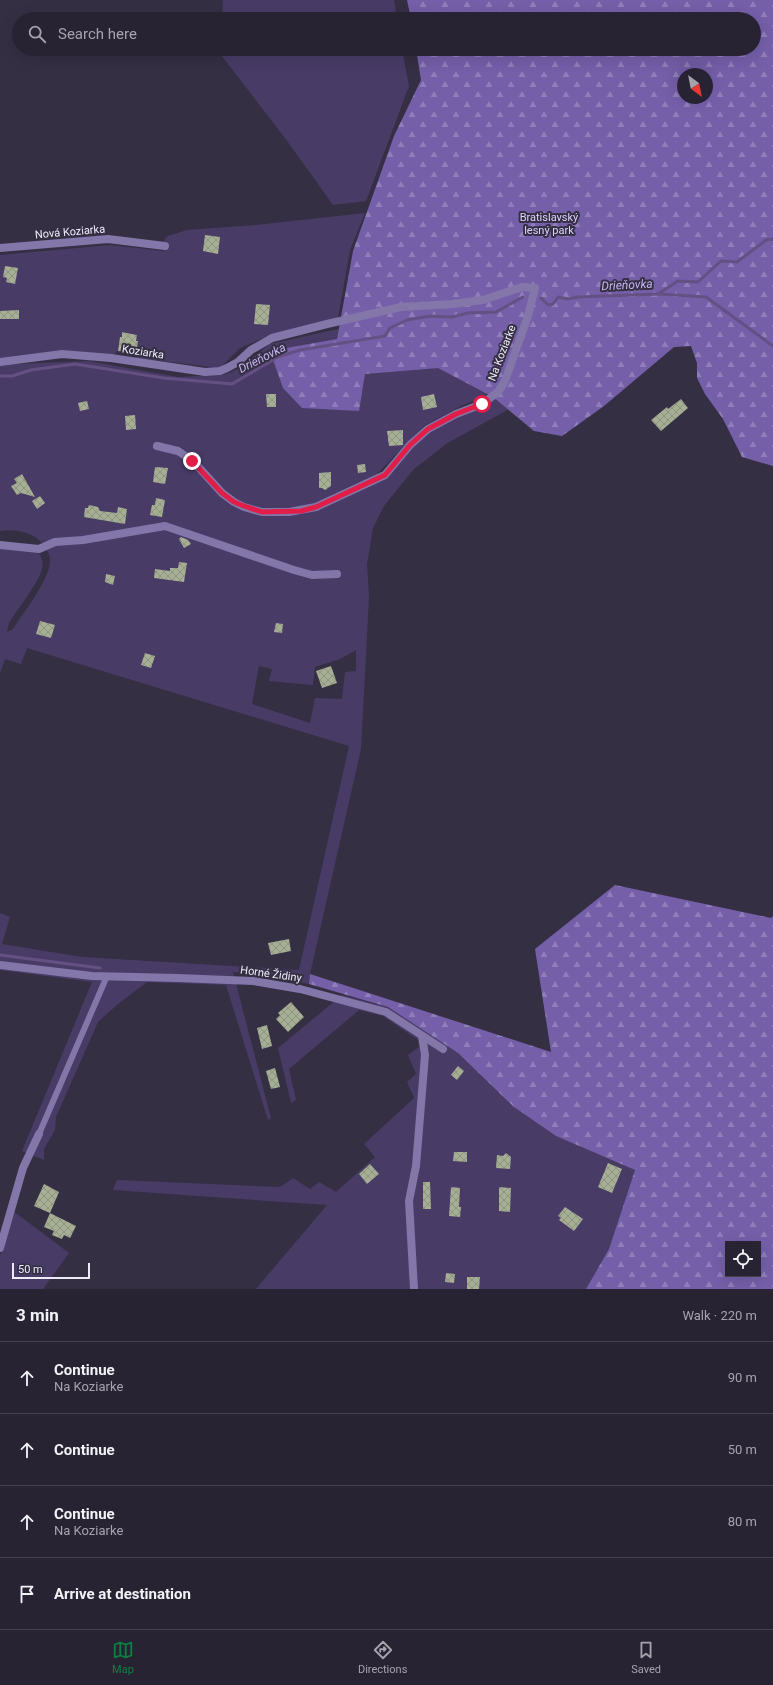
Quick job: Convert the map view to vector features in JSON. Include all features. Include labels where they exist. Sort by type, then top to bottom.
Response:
[{"type":"street","name":"Nová Koziarka","points":[[0,248],[108,239],[165,246]]},
{"type":"street","name":"Koziarka","points":[[0,362],[62,354],[111,358],[205,372],[220,371],[238,362],[251,350],[272,338],[401,307],[452,304],[483,300],[522,287],[535,288]]},
{"type":"street","name":"Na Koziarke","points":[[157,446],[178,451],[184,455],[192,461],[222,493],[234,502],[244,506],[262,512],[301,511],[316,507],[375,481],[385,475],[410,445],[428,429],[456,414],[482,404],[498,392],[505,381],[528,316],[535,288]]},
{"type":"street","points":[[3,545],[39,549],[55,542],[83,540],[165,526],[294,570],[312,575],[337,574]]},
{"type":"street","name":"Horné Židiny","points":[[0,965],[74,974],[253,982],[293,988],[386,1012],[443,1049]]},
{"type":"street","points":[[414,1289],[409,1200],[416,1166],[425,1055],[422,1036]]},
{"type":"street","points":[[0,1248],[23,1168],[39,1134]]},
{"type":"lane","points":[[39,1134],[107,976]]},
{"type":"shaded area","points":[[223,0],[394,0],[396,12],[222,12]]},
{"type":"shaded area","points":[[222,56],[403,56],[409,86],[366,201],[333,205],[285,138]]},
{"type":"shaded area","points":[[365,213],[350,250],[338,318],[266,337],[240,348],[220,368],[137,358],[137,335],[123,332],[122,337],[120,337],[118,351],[113,355],[62,350],[17,356],[17,364],[88,361],[178,377],[223,375],[236,370],[270,344],[406,314],[491,392],[424,426],[377,474],[375,480],[419,436],[493,397],[509,409],[446,444],[413,470],[384,506],[373,528],[367,564],[369,597],[361,749],[309,984],[278,977],[233,972],[271,1118],[268,1120],[226,985],[147,982],[118,1004],[98,1022],[56,1117],[55,1130],[44,1149],[44,1160],[22,1151],[92,982],[0,970],[0,913],[10,917],[2,944],[82,957],[299,970],[349,746],[27,648],[21,664],[5,659],[0,673],[0,548],[37,551],[43,564],[37,581],[9,623],[7,632],[13,629],[36,595],[46,576],[50,560],[46,548],[34,536],[20,531],[0,531],[0,255],[110,245],[164,251],[165,238],[187,230],[256,225]],"holes":[[[356,650],[356,671],[345,672],[342,699],[315,698],[310,723],[252,704],[259,666],[272,669],[269,681],[313,685],[315,667],[340,659]]]},
{"type":"shaded area","points":[[342,995],[388,1007],[458,1053],[514,1107],[556,1136],[635,1170],[609,1249],[586,1289],[256,1289],[327,1205],[113,1190],[117,1180],[280,1187],[293,1178],[310,1189],[319,1182],[336,1192],[375,1157],[364,1144],[414,1098],[407,1082],[416,1074],[408,1055],[419,1047],[418,1040],[383,1016],[359,1010],[289,1069],[296,1100],[291,1103],[278,1048]]},
{"type":"shaded area","points":[[13,1211],[69,1253],[43,1289],[0,1289],[0,1256]]},
{"type":"green space","name":"Bratislavský lesný park","points":[[407,0],[773,0],[773,466],[742,457],[723,419],[705,394],[697,378],[697,363],[691,346],[674,347],[604,406],[562,436],[534,431],[493,397],[438,368],[365,374],[359,411],[302,408],[283,388],[270,351],[337,339],[353,251],[394,136],[421,80],[417,56],[761,56],[761,12],[410,12]]},
{"type":"green space","points":[[615,885],[771,918],[773,916],[773,1289],[586,1289],[609,1249],[635,1170],[556,1136],[514,1107],[458,1053],[388,1007],[309,984],[310,974],[551,1052],[535,949]]},
{"type":"building","points":[[205,235],[220,237],[218,254],[203,251]]},
{"type":"building","points":[[5,266],[18,268],[15,284],[6,282],[7,278],[3,277]]},
{"type":"building","points":[[256,304],[270,305],[268,325],[254,324]]},
{"type":"building","points":[[19,310],[19,319],[0,319],[0,311]]},
{"type":"building","points":[[122,332],[137,335],[136,341],[138,341],[136,354],[118,351]]},
{"type":"building","points":[[266,394],[276,394],[276,407],[267,407]]},
{"type":"building","points":[[434,394],[437,407],[423,410],[421,397]]},
{"type":"building","points":[[681,399],[688,408],[661,431],[651,420],[667,407],[668,409]]},
{"type":"building","points":[[87,401],[89,409],[80,411],[78,403]]},
{"type":"building","points":[[135,415],[136,429],[126,430],[125,416]]},
{"type":"building","points":[[403,430],[403,445],[389,446],[387,431]]},
{"type":"building","points":[[365,464],[366,472],[358,473],[357,465]]},
{"type":"building","points":[[155,467],[168,468],[165,484],[153,482]]},
{"type":"building","points":[[331,472],[331,486],[325,490],[319,488],[319,473]]},
{"type":"building","points":[[22,474],[35,497],[21,493],[17,495],[11,486],[17,483],[14,479]]},
{"type":"building","points":[[40,496],[45,503],[37,509],[32,501]]},
{"type":"building","points":[[156,498],[165,500],[162,517],[150,515],[152,505],[155,505]]},
{"type":"building","points":[[89,505],[98,507],[100,511],[117,513],[118,507],[127,509],[125,524],[84,517],[85,508],[88,508]]},
{"type":"building","points":[[181,537],[188,540],[191,544],[184,548],[179,539]]},
{"type":"building","points":[[179,562],[187,563],[184,582],[154,578],[155,569],[170,571],[170,568],[178,568]]},
{"type":"building","points":[[106,574],[115,576],[113,585],[105,582]]},
{"type":"building","points":[[40,621],[55,625],[51,638],[36,634]]},
{"type":"building","points":[[276,623],[283,624],[282,633],[274,632]]},
{"type":"building","points":[[145,653],[155,656],[151,668],[141,665]]},
{"type":"building","points":[[331,666],[337,683],[322,688],[316,671]]},
{"type":"building","points":[[289,939],[291,951],[271,955],[268,943]]},
{"type":"building","points":[[291,1002],[304,1017],[288,1032],[276,1019],[280,1015],[278,1013]]},
{"type":"building","points":[[267,1025],[272,1046],[262,1049],[257,1028]]},
{"type":"building","points":[[458,1066],[464,1071],[457,1080],[451,1075]]},
{"type":"building","points":[[275,1068],[280,1087],[271,1089],[266,1071]]},
{"type":"building","points":[[454,1152],[467,1152],[467,1162],[453,1161]]},
{"type":"building","points":[[506,1153],[511,1157],[510,1169],[496,1168],[497,1155],[503,1156]]},
{"type":"building","points":[[608,1163],[622,1169],[612,1193],[598,1187]]},
{"type":"building","points":[[370,1164],[379,1174],[367,1184],[359,1174]]},
{"type":"building","points":[[423,1182],[430,1182],[431,1209],[423,1209]]},
{"type":"building","points":[[44,1184],[59,1192],[50,1213],[34,1206]]},
{"type":"building","points":[[451,1187],[460,1188],[460,1217],[449,1216]]},
{"type":"building","points":[[499,1187],[511,1188],[510,1212],[499,1211]]},
{"type":"building","points":[[565,1207],[583,1219],[574,1231],[559,1220],[561,1218],[558,1216]]},
{"type":"building","points":[[50,1213],[76,1226],[70,1238],[64,1235],[62,1239],[52,1235],[54,1231],[44,1227]]},
{"type":"building","points":[[446,1273],[455,1274],[454,1283],[445,1282]]},
{"type":"building","points":[[467,1277],[480,1277],[479,1289],[467,1289]]},
{"type":"waterway","name":"Drieňovka","points":[[541,298],[548,305],[553,304],[558,297],[568,299],[578,297],[658,294],[678,281],[698,282],[721,261],[737,262],[766,240],[773,239]]},
{"type":"waterway","points":[[659,294],[706,297],[773,346]]},
{"type":"waterway","name":"Drieňovka","points":[[0,376],[12,376],[31,370],[75,364],[164,378],[232,384],[278,357],[300,350],[385,336],[390,328],[407,320],[430,316],[452,317],[468,313],[496,312],[523,297]]},
{"type":"waterway","points":[[0,955],[100,968]]},
{"type":"route","points":[[192,461],[222,493],[234,502],[262,512],[301,511],[316,507],[342,494],[375,481],[391,470],[410,445],[428,429],[456,414],[482,404]]}]
